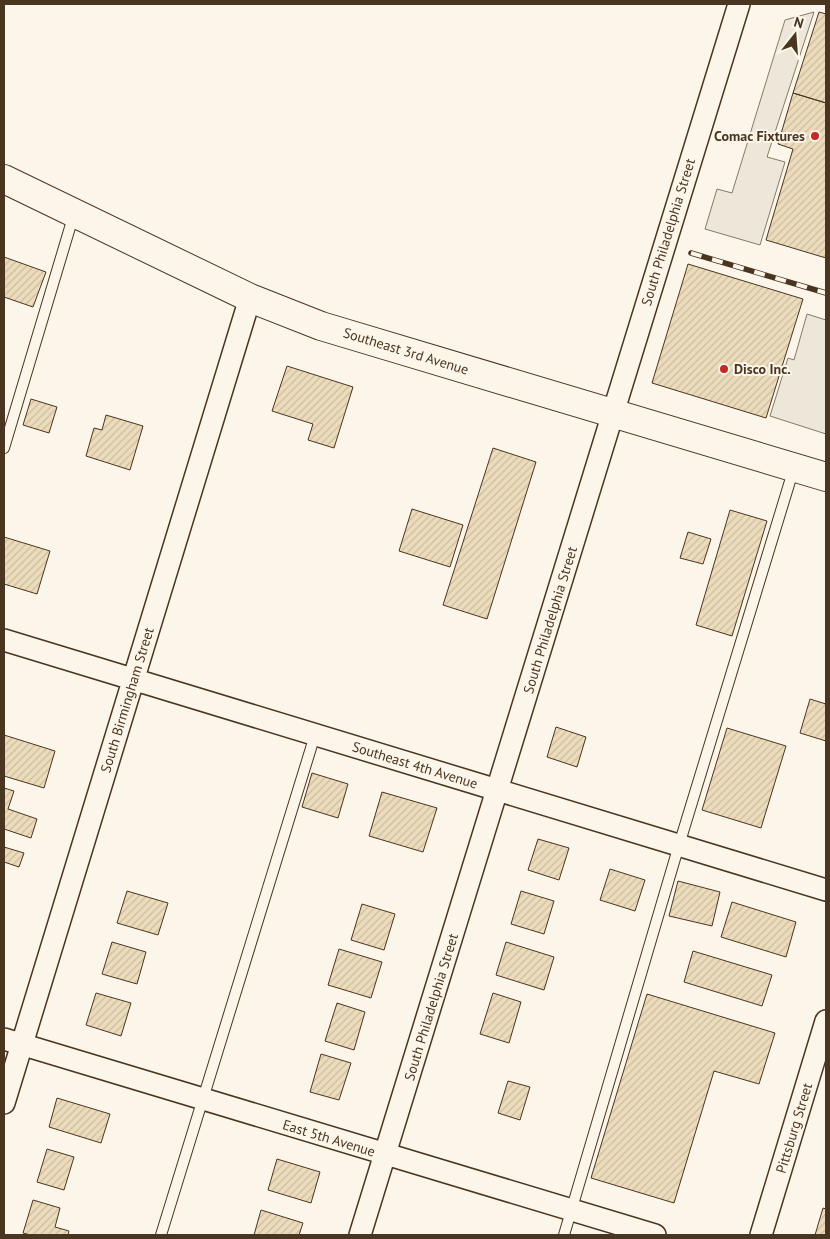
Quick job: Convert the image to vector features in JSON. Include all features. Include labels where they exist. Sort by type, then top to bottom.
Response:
[{"type":"main road","name":"Southeast 3rd Avenue","points":[[4,179],[250,298],[321,326],[826,477]]},
{"type":"street","name":"South Philadelphia Street","points":[[360,1235],[739,4]]},
{"type":"street","name":"South Birmingham Street","points":[[4,1103],[13,1042],[133,679],[250,298]]},
{"type":"street","name":"Southeast 4th Avenue","points":[[4,640],[826,890]]},
{"type":"street","name":"Pittsburg Street","points":[[761,1235],[826,1021]]},
{"type":"street","name":"East 5th Avenue","points":[[13,1042],[655,1235]]},
{"type":"lane","points":[[4,448],[75,213]]},
{"type":"lane","points":[[564,1235],[794,468]]},
{"type":"lane","points":[[161,1235],[315,735]]},
{"type":"shaded area","points":[[814,12],[767,157],[785,162],[760,245],[705,229],[717,189],[732,193],[785,20]]},
{"type":"shaded area","points":[[807,314],[826,320],[826,434],[770,416],[788,358],[794,360]]},
{"type":"building","points":[[819,12],[826,14],[826,103],[793,93]]},
{"type":"building","points":[[793,93],[826,103],[826,258],[766,240],[793,149],[778,144]]},
{"type":"building","points":[[4,257],[46,272],[33,307],[4,297]]},
{"type":"building","points":[[688,264],[803,299],[766,418],[652,383]]},
{"type":"building","points":[[287,366],[353,387],[334,448],[308,440],[313,424],[272,411]]},
{"type":"building","points":[[31,399],[57,407],[49,433],[23,425]]},
{"type":"building","points":[[106,415],[143,426],[130,470],[86,456],[94,428],[102,430]]},
{"type":"building","points":[[493,448],[536,462],[487,619],[443,605]]},
{"type":"building","points":[[412,509],[463,525],[450,567],[399,551]]},
{"type":"building","points":[[730,510],[767,521],[732,636],[696,625]]},
{"type":"building","points":[[688,532],[711,539],[703,564],[680,558]]},
{"type":"building","points":[[4,537],[50,551],[37,594],[4,584]]},
{"type":"building","points":[[810,699],[826,704],[826,741],[800,733]]},
{"type":"building","points":[[556,727],[586,737],[577,767],[547,757]]},
{"type":"building","points":[[727,728],[786,746],[761,828],[702,810]]},
{"type":"building","points":[[4,735],[55,751],[44,788],[4,776]]},
{"type":"building","points":[[312,773],[348,784],[338,818],[302,807]]},
{"type":"building","points":[[4,788],[14,791],[8,809],[37,819],[31,838],[4,829]]},
{"type":"building","points":[[382,792],[437,808],[423,852],[369,836]]},
{"type":"building","points":[[538,839],[569,848],[559,880],[528,870]]},
{"type":"building","points":[[4,847],[24,853],[19,867],[4,862]]},
{"type":"building","points":[[610,869],[645,880],[635,911],[600,900]]},
{"type":"building","points":[[678,881],[720,892],[712,926],[669,916]]},
{"type":"building","points":[[127,891],[168,903],[158,935],[117,923]]},
{"type":"building","points":[[521,891],[554,901],[544,934],[511,924]]},
{"type":"building","points":[[732,902],[796,922],[786,957],[721,937]]},
{"type":"building","points":[[362,904],[395,914],[384,950],[351,940]]},
{"type":"building","points":[[112,942],[146,952],[137,984],[102,974]]},
{"type":"building","points":[[506,942],[554,957],[544,990],[496,975]]},
{"type":"building","points":[[339,949],[382,962],[371,998],[328,985]]},
{"type":"building","points":[[693,951],[772,975],[762,1006],[684,982]]},
{"type":"building","points":[[96,993],[131,1003],[121,1036],[86,1025]]},
{"type":"building","points":[[493,993],[521,1002],[509,1043],[480,1034]]},
{"type":"building","points":[[647,994],[775,1033],[759,1084],[714,1071],[674,1203],[591,1178]]},
{"type":"building","points":[[337,1003],[365,1012],[354,1050],[325,1041]]},
{"type":"building","points":[[321,1054],[351,1063],[339,1100],[310,1092]]},
{"type":"building","points":[[508,1081],[530,1087],[520,1120],[498,1113]]},
{"type":"building","points":[[57,1098],[110,1114],[101,1143],[49,1127]]},
{"type":"building","points":[[47,1149],[74,1157],[64,1190],[37,1182]]},
{"type":"building","points":[[277,1159],[320,1172],[311,1203],[268,1190]]},
{"type":"building","points":[[33,1200],[60,1208],[55,1227],[69,1231],[68,1235],[30,1235],[23,1233]]},
{"type":"building","points":[[823,1208],[826,1209],[826,1235],[815,1235]]},
{"type":"building","points":[[261,1210],[303,1223],[299,1235],[254,1235]]},
{"type":"railway","points":[[691,253],[826,293]]},
{"type":"place","name":"Comac Fixtures","points":[[815,136]]},
{"type":"place","name":"Disco Inc.","points":[[724,369]]}]
